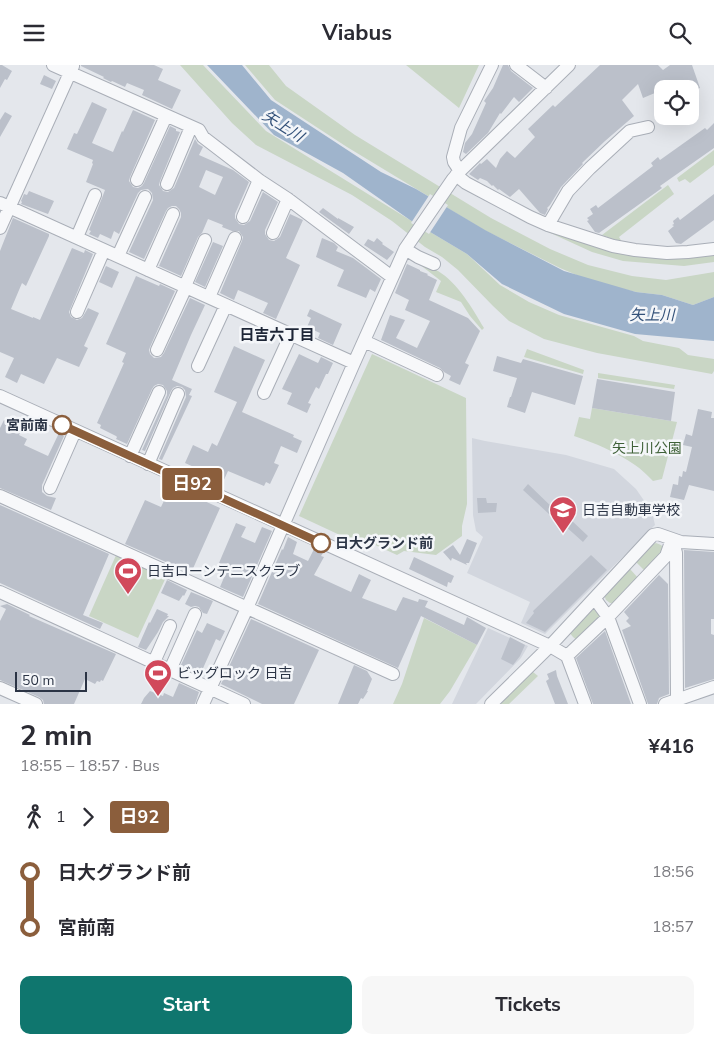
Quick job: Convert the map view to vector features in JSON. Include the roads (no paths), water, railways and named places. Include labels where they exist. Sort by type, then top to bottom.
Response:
[{"type":"street","points":[[53,65],[72,69],[166,116],[199,130],[203,137],[392,277]]},
{"type":"street","points":[[492,65],[460,128],[453,157],[456,176],[507,206],[548,225],[613,246],[667,253],[688,253],[714,249]]},
{"type":"street","points":[[516,65],[546,88]]},
{"type":"street","points":[[203,704],[407,247],[456,176],[569,65]]},
{"type":"street","points":[[0,228],[5,205],[72,69]]},
{"type":"street","points":[[137,180],[166,116]]},
{"type":"street","points":[[167,185],[192,127]]},
{"type":"street","points":[[548,225],[568,191],[590,168],[630,131],[648,127]]},
{"type":"street","points":[[244,217],[259,179]]},
{"type":"street","points":[[77,237],[95,195]]},
{"type":"street","points":[[118,256],[145,197]]},
{"type":"street","points":[[274,233],[288,199]]},
{"type":"street","points":[[5,205],[354,363]]},
{"type":"street","points":[[148,270],[173,214]]},
{"type":"street","points":[[209,297],[235,238]]},
{"type":"street","points":[[157,350],[205,240]]},
{"type":"street","points":[[407,247],[418,257],[434,264]]},
{"type":"street","points":[[78,304],[104,250]]},
{"type":"street","points":[[198,366],[226,305]]},
{"type":"street","points":[[264,393],[291,334]]},
{"type":"street","points":[[364,341],[437,375]]},
{"type":"street","points":[[130,455],[158,392]]},
{"type":"street","points":[[148,464],[178,394]]},
{"type":"street","points":[[0,396],[550,646],[567,656],[584,704]]},
{"type":"street","points":[[54,484],[75,431]]},
{"type":"street","points":[[0,496],[393,673]]},
{"type":"street","points":[[491,704],[550,646],[653,535],[658,534],[682,542],[714,544]]},
{"type":"street","points":[[567,656],[608,617],[666,556],[672,539]]},
{"type":"street","points":[[672,539],[676,553],[678,699]]},
{"type":"street","points":[[0,592],[244,704]]},
{"type":"street","points":[[595,599],[608,617],[640,704]]},
{"type":"street","points":[[170,670],[196,619]]},
{"type":"street","points":[[154,662],[170,626]]},
{"type":"street","points":[[665,704],[714,687]]},
{"type":"street","points":[[0,688],[36,704]]},
{"type":"water","name":"矢上川","points":[[207,65],[242,65],[271,100],[381,172],[416,189],[485,230],[564,271],[636,292],[662,295],[693,305],[714,297],[714,341],[635,334],[564,314],[502,284],[467,254],[410,220],[343,173],[274,135]]},
{"type":"place","name":"宮前南","points":[[62,425]]},
{"type":"place","name":"日吉自動車学校","points":[[563,534]]},
{"type":"place","name":"日大グランド前","points":[[321,543]]},
{"type":"place","name":"日吉ローンテニスクラブ","points":[[128,595]]},
{"type":"place","name":"ビッグロック 日吉","points":[[158,697]]},
{"type":"district","name":"日吉六丁目","points":[[277,335]]},
{"type":"park label","name":"矢上川公園","points":[[647,448]]}]
